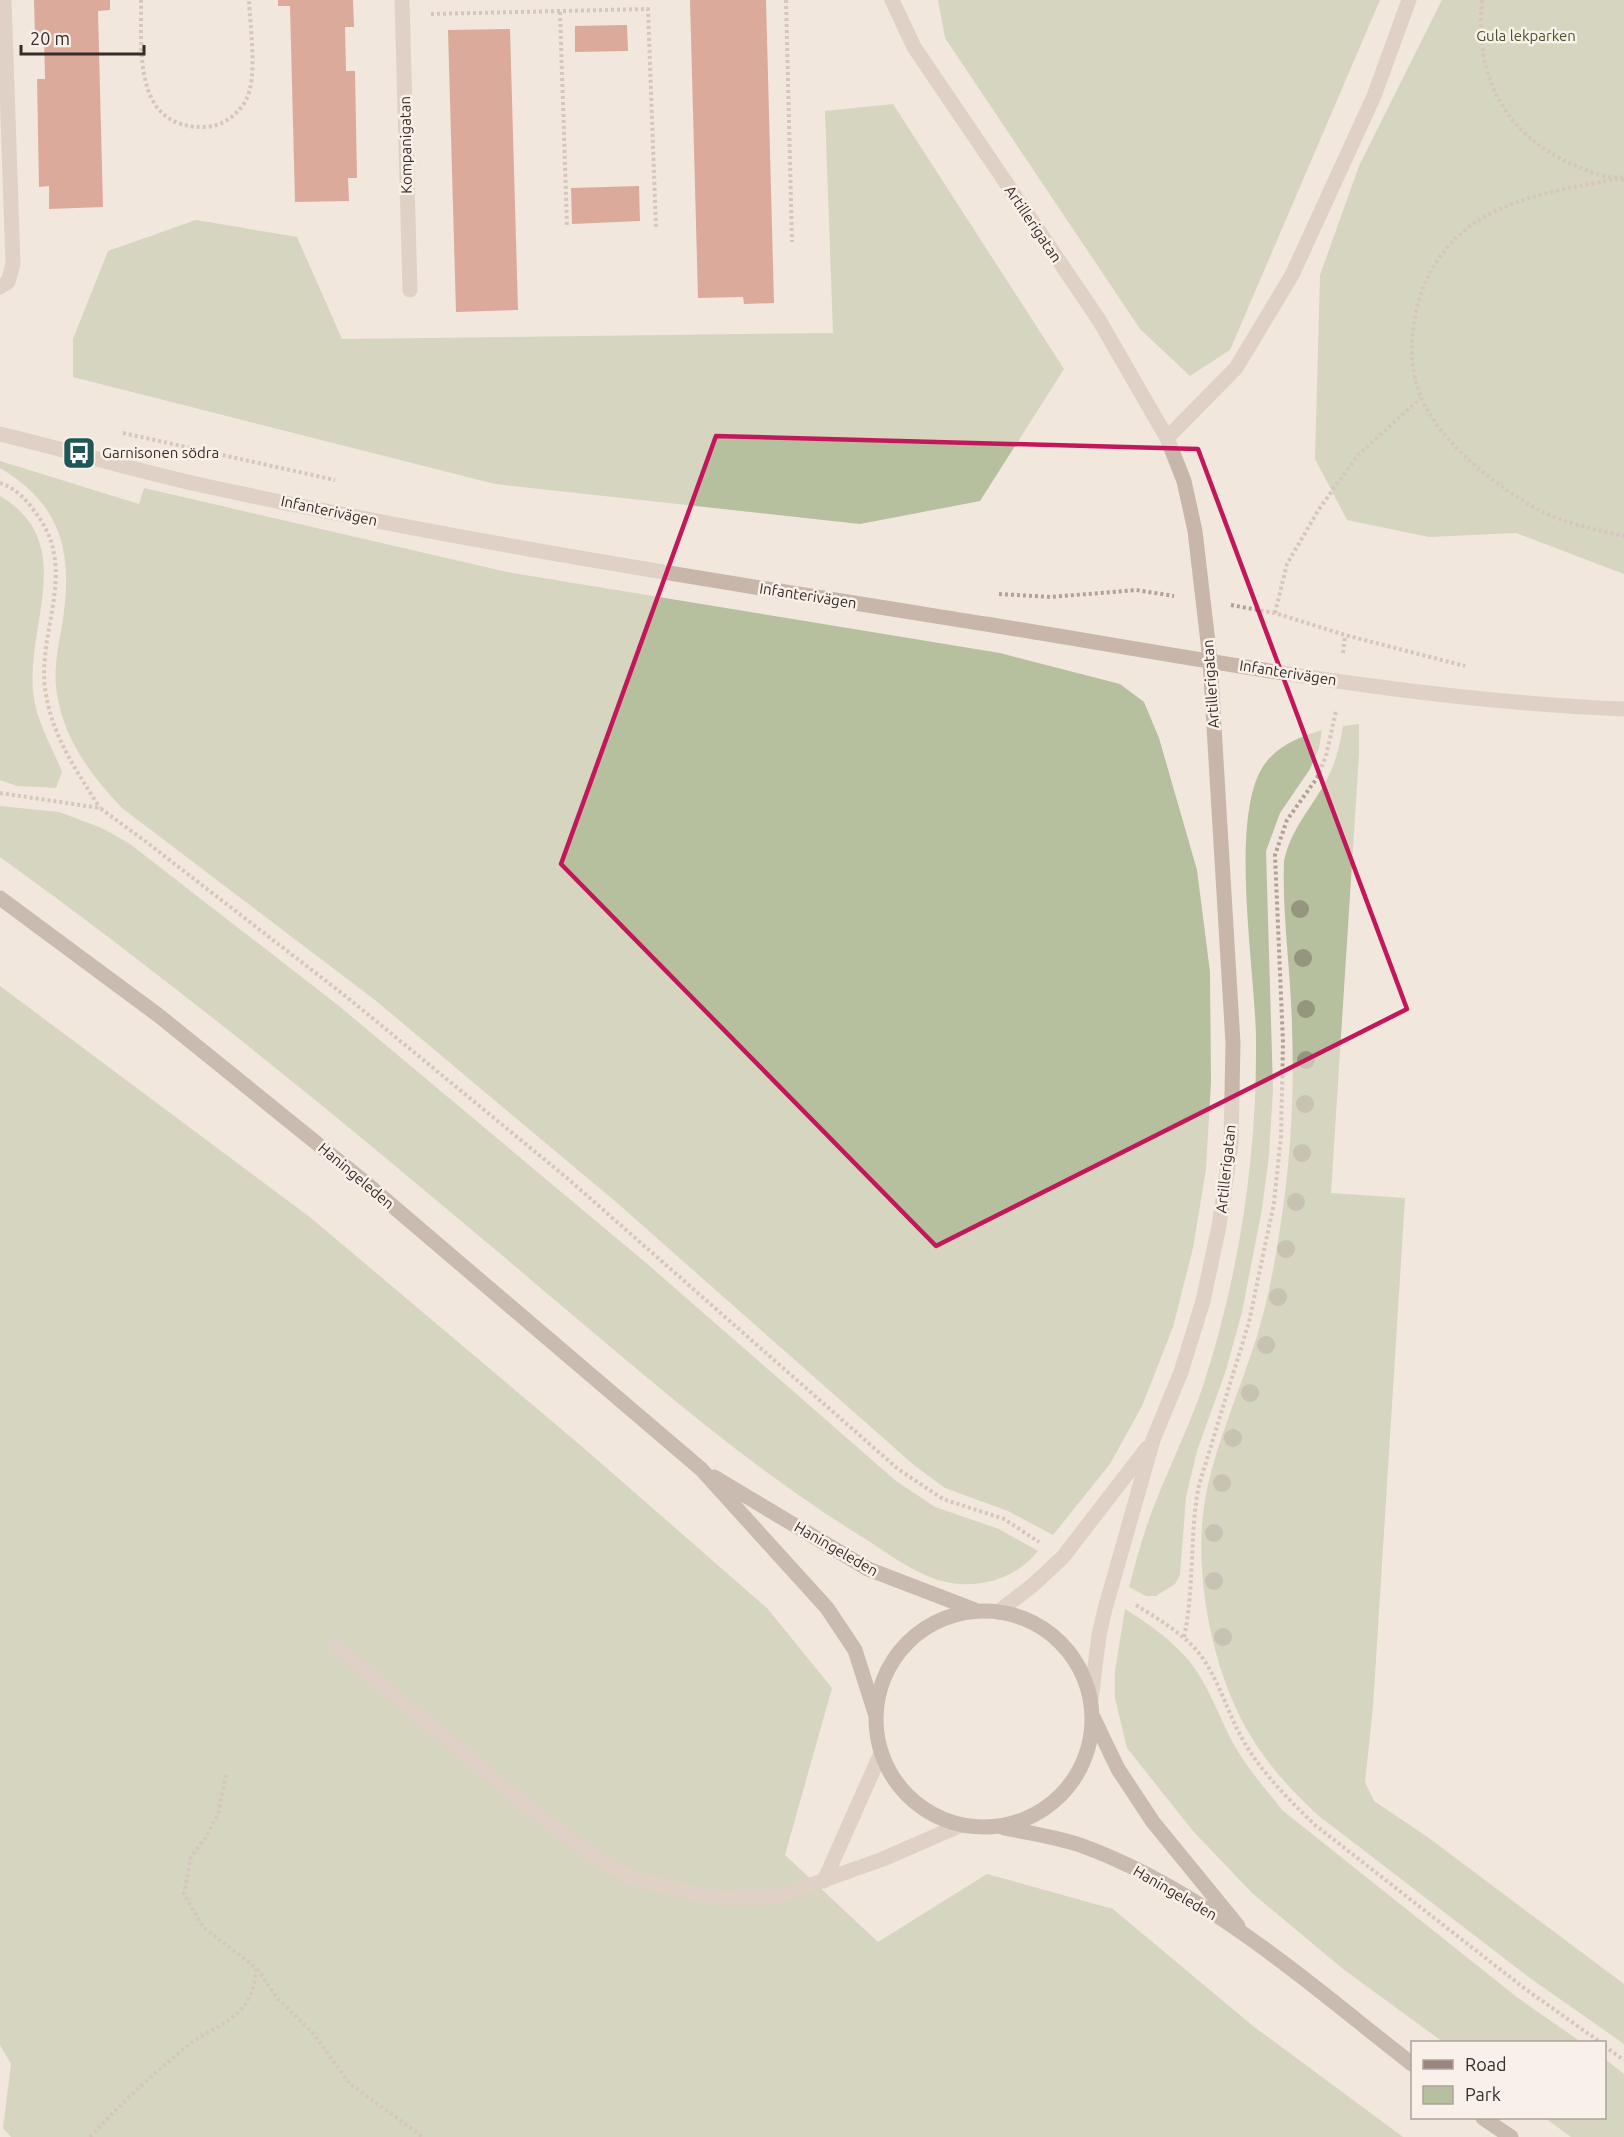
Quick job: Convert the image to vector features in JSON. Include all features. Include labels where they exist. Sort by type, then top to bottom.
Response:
[{"type":"main road","name":"Haningeleden","points":[[0,898],[158,1015],[333,1156],[701,1469],[827,1608],[855,1650],[876,1716]]},
{"type":"main road","name":"Haningeleden","points":[[701,1469],[868,1569],[980,1611]]},
{"type":"main road","points":[[980,1611],[998,1612],[1024,1619],[1040,1628],[1068,1650],[1082,1673],[1091,1699],[1092,1716],[1087,1755],[1067,1789],[1036,1814],[1018,1823],[998,1827],[961,1825],[927,1811],[899,1786],[881,1753],[876,1716],[885,1677],[907,1643],[940,1620],[980,1611]]},
{"type":"main road","name":"Haningeleden","points":[[1092,1716],[1118,1769],[1153,1822],[1245,1935]]},
{"type":"main road","name":"Haningeleden","points":[[998,1827],[1078,1844],[1135,1869],[1245,1935],[1411,2062]]},
{"type":"main road","points":[[1484,2119],[1511,2137]]},
{"type":"street","points":[[0,287],[8,282],[13,264],[4,0]]},
{"type":"street","name":"Artillerigatan","points":[[892,0],[914,47],[1099,320],[1167,438],[1184,480],[1195,531],[1204,600],[1210,660],[1233,1043],[1231,1145],[1220,1226],[1203,1301],[1181,1372],[1153,1440],[1111,1588],[1099,1635],[1091,1699]]},
{"type":"street","points":[[1167,438],[1236,368],[1292,275],[1374,96],[1409,0]]},
{"type":"street","name":"Kompanigatan","points":[[403,7],[410,290]]},
{"type":"street","name":"Infanterivägen","points":[[0,434],[198,484],[421,530],[716,581],[1340,681],[1549,706],[1624,709]]},
{"type":"street","name":"Artillerigatan","points":[[998,1612],[1034,1585],[1063,1557],[1153,1440]]},
{"type":"street","points":[[334,1645],[539,1816],[595,1857],[631,1878],[714,1898],[777,1897],[824,1881],[961,1825]]},
{"type":"street","points":[[824,1881],[881,1753]]},
{"type":"path","points":[[141,0],[143,81],[152,102],[171,119],[189,128],[210,127],[227,122],[245,101],[251,79],[249,0]]},
{"type":"path","points":[[786,0],[792,242]]},
{"type":"path","points":[[1482,0],[1481,53],[1492,86],[1516,124],[1559,158],[1587,171],[1617,179]]},
{"type":"path","points":[[403,7],[560,12],[648,9],[656,228]]},
{"type":"path","points":[[560,12],[567,226]]},
{"type":"path","points":[[1624,179],[1564,188],[1514,204],[1485,217],[1435,260],[1420,291],[1412,330],[1412,366],[1421,398],[1448,438],[1474,465],[1511,494],[1543,512],[1593,530],[1624,536]]},
{"type":"path","points":[[1275,613],[1287,564],[1319,509],[1358,455],[1421,398]]},
{"type":"path","points":[[111,430],[344,482]]},
{"type":"path","points":[[0,483],[8,485],[27,501],[39,517],[54,551],[57,590],[46,660],[45,687],[56,734],[100,807],[348,998],[567,1178],[898,1469],[943,1499],[1004,1520],[1063,1557]]},
{"type":"path","points":[[998,594],[1051,597],[1136,590],[1204,600],[1275,613],[1345,635],[1468,666]]},
{"type":"path","points":[[1184,1637],[1190,1609],[1194,1511],[1199,1485],[1249,1322],[1274,1203],[1281,1136],[1283,1043],[1275,855],[1287,820],[1317,778],[1326,756],[1340,681],[1345,635]]},
{"type":"path","points":[[0,793],[100,807]]},
{"type":"path","points":[[1111,1588],[1184,1637],[1209,1669],[1245,1743],[1285,1796],[1324,1832],[1524,1988],[1597,2041]]},
{"type":"path","points":[[226,1774],[218,1814],[206,1837],[191,1857],[184,1894],[203,1927],[256,1968],[278,1999],[313,2033],[350,2084],[423,2137]]},
{"type":"path","points":[[90,2137],[121,2103],[193,2042],[224,2023],[246,2005],[255,1983],[256,1968]]},
{"type":"path","points":[[1606,2047],[1624,2060]]},
{"type":"highlighted area","points":[[716,436],[1198,449],[1407,1009],[936,1246],[561,864]]},
{"type":"green space","points":[[938,0],[1380,0],[1230,350],[1190,376],[1140,329],[945,38]]},
{"type":"green space","name":"Gula lekparken","points":[[1442,0],[1624,0],[1624,574],[1516,533],[1429,537],[1347,520],[1315,459],[1320,275],[1359,166]]},
{"type":"green space","points":[[893,104],[1064,369],[980,501],[860,524],[495,484],[73,377],[73,339],[108,251],[196,220],[297,237],[342,339],[833,333],[825,111]]},
{"type":"green space","points":[[0,461],[139,504],[144,488],[507,572],[1000,653],[1120,684],[1144,702],[1159,738],[1197,870],[1210,972],[1211,1082],[1206,1169],[1193,1248],[1173,1327],[1142,1406],[1110,1464],[1053,1535],[1008,1511],[945,1488],[915,1466],[616,1202],[375,1000],[122,808],[80,756],[66,726],[57,694],[56,668],[66,577],[60,535],[39,499],[22,483],[0,468]]},
{"type":"green space","points":[[0,496],[24,515],[37,536],[43,560],[44,585],[33,664],[33,690],[40,722],[62,772],[56,788],[17,786],[0,780]]},
{"type":"green space","points":[[1359,724],[1331,1193],[1405,1198],[1373,1707],[1365,1782],[1374,1801],[1429,1838],[1624,1984],[1624,2044],[1530,1978],[1319,1816],[1303,1801],[1266,1759],[1243,1722],[1218,1660],[1210,1626],[1201,1558],[1206,1494],[1216,1454],[1262,1319],[1277,1247],[1287,1172],[1292,1110],[1293,1048],[1284,902],[1284,861],[1297,828],[1330,773],[1343,726]]},
{"type":"green space","points":[[1322,730],[1319,748],[1310,769],[1280,813],[1266,851],[1273,1090],[1269,1155],[1262,1209],[1242,1312],[1226,1370],[1197,1451],[1186,1497],[1180,1575],[1175,1584],[1156,1596],[1146,1596],[1129,1587],[1147,1525],[1196,1406],[1215,1347],[1236,1261],[1249,1173],[1256,1041],[1246,858],[1253,789],[1264,765],[1276,752],[1298,739]]},
{"type":"green space","points":[[0,806],[59,812],[102,828],[130,844],[339,1006],[645,1262],[896,1481],[935,1507],[999,1529],[1038,1551],[1018,1569],[993,1580],[966,1584],[938,1580],[897,1560],[778,1480],[662,1390],[279,1071],[141,962],[0,857]]},
{"type":"green space","points":[[0,986],[311,1218],[579,1444],[767,1608],[832,1688],[785,1855],[878,1942],[987,1874],[1113,1909],[1253,2026],[1403,2137],[11,2137],[3,2128],[11,2064],[0,2045]]},
{"type":"green space","points":[[1125,1609],[1163,1635],[1199,1674],[1238,1752],[1282,1810],[1518,1998],[1580,2041],[1442,2041],[1343,1969],[1252,1893],[1193,1831],[1127,1748],[1115,1698],[1115,1671]]},
{"type":"green space","points":[[1606,2060],[1624,2074],[1624,2137],[1571,2137],[1546,2119],[1606,2119]]},
{"type":"building","points":[[34,0],[110,0],[110,10],[98,11],[103,207],[49,209],[49,186],[39,187],[37,79],[45,79],[44,35],[35,36]]},
{"type":"building","points":[[278,0],[353,0],[354,27],[345,27],[346,71],[355,71],[357,178],[348,178],[349,201],[295,202],[290,6],[278,6]]},
{"type":"building","points":[[690,0],[766,0],[774,303],[744,304],[743,297],[698,298]]},
{"type":"building","points":[[627,25],[628,51],[575,52],[575,26]]},
{"type":"building","points":[[510,29],[518,310],[456,312],[448,30]]},
{"type":"building","points":[[639,186],[640,221],[572,224],[571,188]]},
{"type":"place","name":"Garnisonen södra","points":[[79,453]]}]
